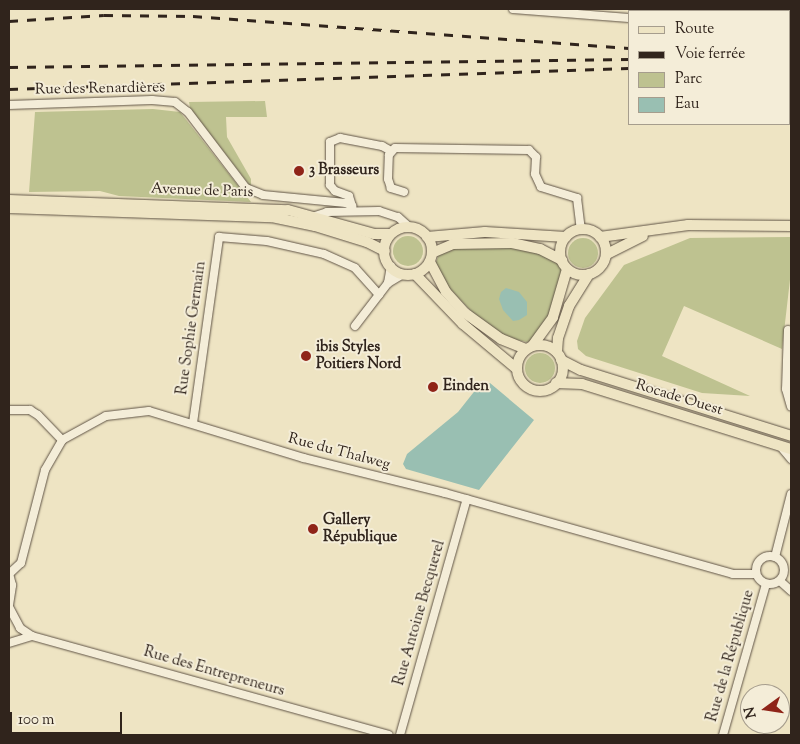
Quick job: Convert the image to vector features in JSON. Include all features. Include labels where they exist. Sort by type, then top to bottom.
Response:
[{"type":"main road","name":"Avenue de Paris","points":[[9,200],[258,208],[315,216],[374,234],[390,234]]},
{"type":"main road","name":"Avenue de Paris","points":[[9,208],[272,218],[324,229],[385,251]]},
{"type":"main road","points":[[562,260],[540,249],[512,242],[454,244],[431,257],[415,274],[403,274],[390,266],[385,251],[390,234],[409,227],[427,237],[485,232],[566,237],[581,229],[600,237],[672,227],[791,226]]},
{"type":"main road","points":[[606,254],[631,240],[672,227]]},
{"type":"main road","points":[[427,237],[431,257],[446,292],[465,313],[495,335],[530,347],[546,345],[559,356]]},
{"type":"main road","points":[[517,369],[530,347],[553,317],[567,270],[562,260],[560,248],[566,237]]},
{"type":"main road","points":[[415,274],[452,314],[517,369],[521,381],[532,389],[545,390],[556,383],[562,372],[558,338],[568,306],[589,274],[603,263],[606,254],[600,237]]},
{"type":"main road","points":[[567,270],[578,274],[589,274]]},
{"type":"main road","name":"Rocade Ouest","points":[[559,356],[580,370],[791,436]]},
{"type":"main road","name":"Rocade Ouest","points":[[556,383],[582,384],[791,449]]},
{"type":"street","points":[[514,9],[628,18]]},
{"type":"street","name":"Rue des Renardières","points":[[9,105],[152,100],[175,102],[188,112],[250,190],[263,195],[342,202],[352,209]]},
{"type":"street","points":[[352,209],[349,196],[335,191],[330,185],[330,142],[340,138],[382,146],[391,151],[399,148],[529,150],[536,156],[536,174],[540,186],[577,198],[581,229]]},
{"type":"street","points":[[391,151],[389,184],[404,192]]},
{"type":"street","name":"Rue des Renardières","points":[[315,216],[327,212],[352,209],[388,212],[409,227]]},
{"type":"street","name":"Rue Sophie Germain","points":[[193,423],[219,237],[266,241],[324,254],[355,268],[379,295]]},
{"type":"street","points":[[388,283],[390,266]]},
{"type":"street","points":[[355,326],[388,283],[403,274]]},
{"type":"street","points":[[788,330],[786,389],[791,406]]},
{"type":"street","points":[[9,410],[30,410],[38,415],[62,440],[45,470],[21,564],[9,574],[12,585],[9,606],[20,628],[32,636]]},
{"type":"street","name":"Rue du Thalweg","points":[[62,440],[106,416],[131,411],[149,411],[304,458],[467,499],[733,574],[756,574]]},
{"type":"street","points":[[780,445],[791,459]]},
{"type":"street","points":[[775,557],[791,494]]},
{"type":"street","name":"Rue Antoine Becquerel","points":[[400,735],[467,499]]},
{"type":"street","points":[[775,557],[781,561],[784,571],[780,581],[766,584],[756,574],[759,560],[775,557]]},
{"type":"street","points":[[780,581],[791,591]]},
{"type":"street","name":"Rue de la République","points":[[723,735],[766,584]]},
{"type":"street","points":[[9,643],[32,636]]},
{"type":"street","name":"Rue des Entrepreneurs","points":[[32,636],[388,735]]},
{"type":"green space","points":[[265,101],[267,117],[226,117],[227,137],[251,179],[251,187],[190,108],[189,102]]},
{"type":"green space","points":[[153,109],[180,112],[251,202],[119,196],[100,191],[29,192],[35,112]]},
{"type":"green space","points":[[408,236],[419,240],[423,251],[419,262],[408,266],[397,262],[393,251],[397,240]]},
{"type":"green space","points":[[791,237],[791,271],[782,349],[684,306],[662,356],[750,396],[702,393],[586,356],[578,349],[577,341],[585,318],[624,265],[690,238]]},
{"type":"green space","points":[[583,238],[594,242],[598,253],[594,264],[583,268],[572,264],[568,253],[572,242]]},
{"type":"green space","points":[[492,246],[535,250],[559,264],[562,270],[552,310],[535,339],[527,342],[507,338],[476,316],[448,287],[435,265],[439,254],[453,249]]},
{"type":"green space","points":[[540,353],[551,357],[555,368],[551,379],[540,383],[529,379],[525,368],[529,357]]},
{"type":"water","points":[[506,288],[519,292],[527,302],[527,315],[519,320],[513,321],[503,310],[499,299],[501,292]]},
{"type":"water","points":[[490,383],[534,420],[479,490],[406,469],[403,464],[407,454],[458,412],[477,388]]},
{"type":"railway","points":[[9,21],[104,15],[193,16],[628,48]]},
{"type":"railway","points":[[9,67],[628,59]]},
{"type":"railway","points":[[9,89],[628,68]]},
{"type":"place","name":"3 Brasseurs","points":[[299,171]]},
{"type":"place","name":"ibis Styles Poitiers Nord","points":[[306,356]]},
{"type":"place","name":"Einden","points":[[433,387]]},
{"type":"place","name":"Gallery République","points":[[313,529]]}]
